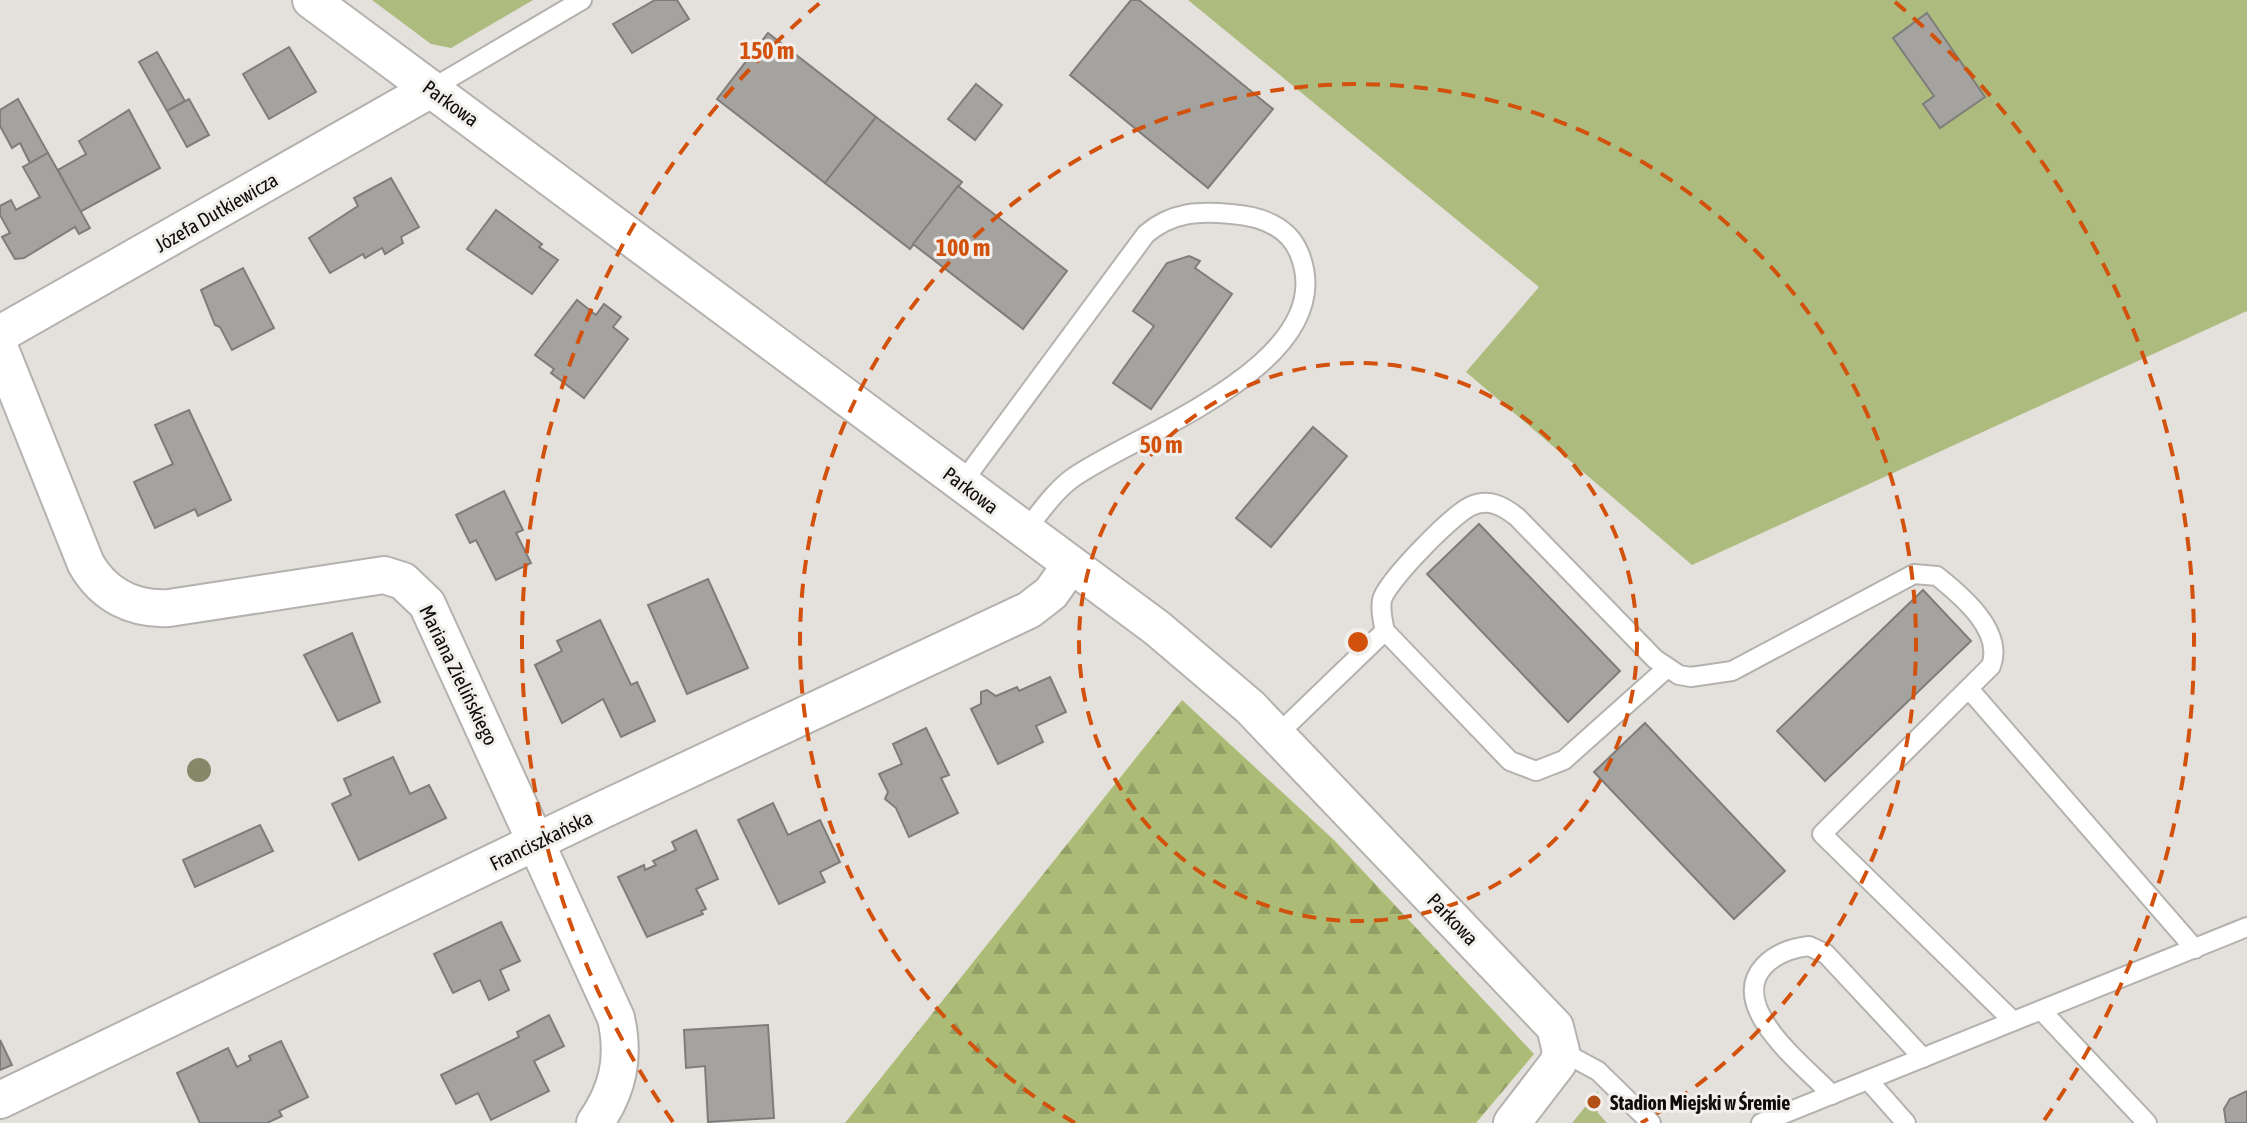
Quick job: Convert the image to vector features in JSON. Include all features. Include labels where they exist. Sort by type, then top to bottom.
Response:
[{"type":"street","name":"Parkowa","points":[[311,0],[1183,647],[1277,735],[1546,1016],[1559,1038],[1561,1051]]},
{"type":"street","name":"Józefa Dutkiewicza","points":[[0,334],[431,89]]},
{"type":"street","name":"Mariana Zielińskiego","points":[[0,349],[86,564],[101,586],[122,600],[155,609],[384,575],[403,581],[433,613],[616,1018],[621,1052],[613,1096],[595,1123]]},
{"type":"street","name":"Franciszkańska","points":[[0,1100],[1029,610],[1051,593],[1070,566]]},
{"type":"street","points":[[1512,1123],[1553,1073],[1561,1051]]},
{"type":"lane","points":[[431,89],[582,0]]},
{"type":"lane","points":[[962,483],[1146,234],[1160,222],[1194,212],[1240,214],[1276,226],[1290,237],[1304,269],[1304,290],[1290,333],[1274,351],[1200,407],[1074,478],[1025,531]]},
{"type":"lane","points":[[1667,668],[1564,760],[1536,771],[1510,761],[1385,631],[1382,599],[1399,572],[1462,512],[1485,503],[1497,504],[1517,517],[1667,668],[1679,675],[1706,678],[1732,671],[1901,579],[1926,573],[1946,583],[1991,633],[1995,649],[1991,666],[1822,834],[2013,1021]]},
{"type":"lane","points":[[1277,735],[1385,631]]},
{"type":"lane","points":[[1969,689],[2195,949]]},
{"type":"lane","points":[[1761,1123],[2247,927]]},
{"type":"lane","points":[[1832,1095],[1755,1008],[1754,983],[1759,971],[1781,953],[1809,946],[1826,954],[1923,1058]]},
{"type":"lane","points":[[2042,1011],[2147,1123]]},
{"type":"lane","points":[[1561,1051],[1598,1071],[1651,1123]]},
{"type":"lane","points":[[1868,1080],[1906,1123]]},
{"type":"green space","points":[[372,0],[533,0],[451,48],[431,44]]},
{"type":"green space","points":[[1188,0],[2247,0],[2247,311],[1692,565],[1466,372],[1539,287]]},
{"type":"green space","points":[[1182,700],[1334,840],[1534,1054],[1476,1123],[845,1123]]},
{"type":"green space","name":"Stadion Miejski w Śremie","points":[[1598,1091],[1598,1113],[1607,1123],[1572,1123]]},
{"type":"building","points":[[655,0],[677,0],[689,19],[632,53],[613,24]]},
{"type":"building","points":[[1131,0],[1139,0],[1273,109],[1208,188],[1070,75]]},
{"type":"building","points":[[1927,13],[1985,97],[1940,128],[1923,104],[1934,96],[1893,38]]},
{"type":"building","points":[[768,33],[876,117],[825,183],[717,99]]},
{"type":"building","points":[[289,47],[316,92],[269,119],[243,74]]},
{"type":"building","points":[[157,52],[185,101],[167,111],[139,62]]},
{"type":"building","points":[[976,84],[1002,105],[975,140],[948,119]]},
{"type":"building","points":[[18,99],[48,153],[30,163],[20,143],[12,148],[0,126],[0,110]]},
{"type":"building","points":[[189,99],[209,135],[187,147],[167,111]]},
{"type":"building","points":[[129,110],[160,168],[80,212],[58,170],[86,154],[79,141]]},
{"type":"building","points":[[876,117],[962,182],[910,249],[825,183]]},
{"type":"building","points":[[48,153],[90,228],[79,234],[75,227],[24,258],[15,259],[2,237],[10,233],[0,215],[0,206],[11,200],[16,210],[40,197],[23,167]]},
{"type":"building","points":[[391,178],[419,227],[401,237],[403,243],[385,254],[382,248],[365,258],[363,254],[330,273],[309,238],[358,206],[354,198]]},
{"type":"building","points":[[958,186],[1067,271],[1023,329],[913,244]]},
{"type":"building","points":[[496,210],[542,244],[539,247],[558,260],[532,294],[467,249]]},
{"type":"building","points":[[1189,256],[1200,261],[1195,268],[1232,294],[1151,409],[1113,383],[1154,326],[1133,311],[1167,263]]},
{"type":"building","points":[[243,268],[274,328],[232,350],[220,327],[215,325],[201,290]]},
{"type":"building","points":[[577,300],[596,315],[604,304],[621,317],[613,327],[628,339],[584,398],[551,373],[554,369],[535,355]]},
{"type":"building","points":[[189,410],[231,500],[198,516],[195,509],[155,528],[134,482],[173,464],[155,425]]},
{"type":"building","points":[[1313,427],[1347,456],[1271,547],[1236,518]]},
{"type":"building","points":[[504,491],[523,530],[516,533],[531,563],[496,580],[476,540],[470,543],[456,515]]},
{"type":"building","points":[[1479,524],[1620,671],[1568,722],[1427,574]]},
{"type":"building","points":[[708,579],[748,668],[687,694],[648,605]]},
{"type":"building","points":[[1923,590],[1971,641],[1825,781],[1777,731]]},
{"type":"building","points":[[600,620],[631,685],[637,682],[655,721],[621,737],[603,699],[562,723],[535,665],[562,651],[557,641]]},
{"type":"building","points":[[352,633],[380,702],[338,721],[304,655]]},
{"type":"building","points":[[1050,677],[1066,712],[1036,726],[1043,742],[998,764],[971,709],[981,704],[981,692],[987,690],[996,696],[1017,687],[1019,691]]},
{"type":"building","points":[[1645,723],[1785,871],[1734,919],[1594,772]]},
{"type":"building","points":[[926,728],[949,775],[941,778],[958,813],[909,837],[896,808],[885,799],[888,792],[879,774],[902,764],[893,744]]},
{"type":"building","points":[[393,757],[410,794],[429,785],[446,818],[359,860],[332,804],[351,795],[344,779]]},
{"type":"building","points":[[773,803],[788,835],[820,820],[840,862],[820,872],[825,882],[779,904],[738,820]]},
{"type":"building","points":[[260,825],[273,851],[195,887],[183,860]]},
{"type":"building","points":[[696,830],[718,879],[696,889],[706,909],[701,911],[703,914],[647,937],[618,877],[644,865],[645,870],[656,865],[653,861],[676,850],[672,842]]},
{"type":"building","points":[[501,922],[520,961],[500,970],[509,990],[489,1000],[480,980],[453,993],[434,954]]},
{"type":"building","points":[[549,1015],[564,1046],[534,1061],[549,1091],[491,1120],[478,1093],[456,1104],[441,1075],[519,1037],[517,1032]]},
{"type":"building","points":[[768,1025],[774,1118],[708,1122],[705,1066],[686,1068],[684,1030]]},
{"type":"building","points":[[0,1040],[12,1065],[0,1070]]},
{"type":"building","points":[[281,1041],[308,1097],[279,1111],[282,1116],[267,1123],[200,1123],[177,1073],[228,1048],[237,1067],[251,1060],[249,1056]]},
{"type":"building","points":[[2247,1091],[2247,1123],[2226,1123],[2224,1109],[2230,1099]]},
{"type":"place","name":"Stadion Miejski w Śremie","points":[[1594,1102]]}]
